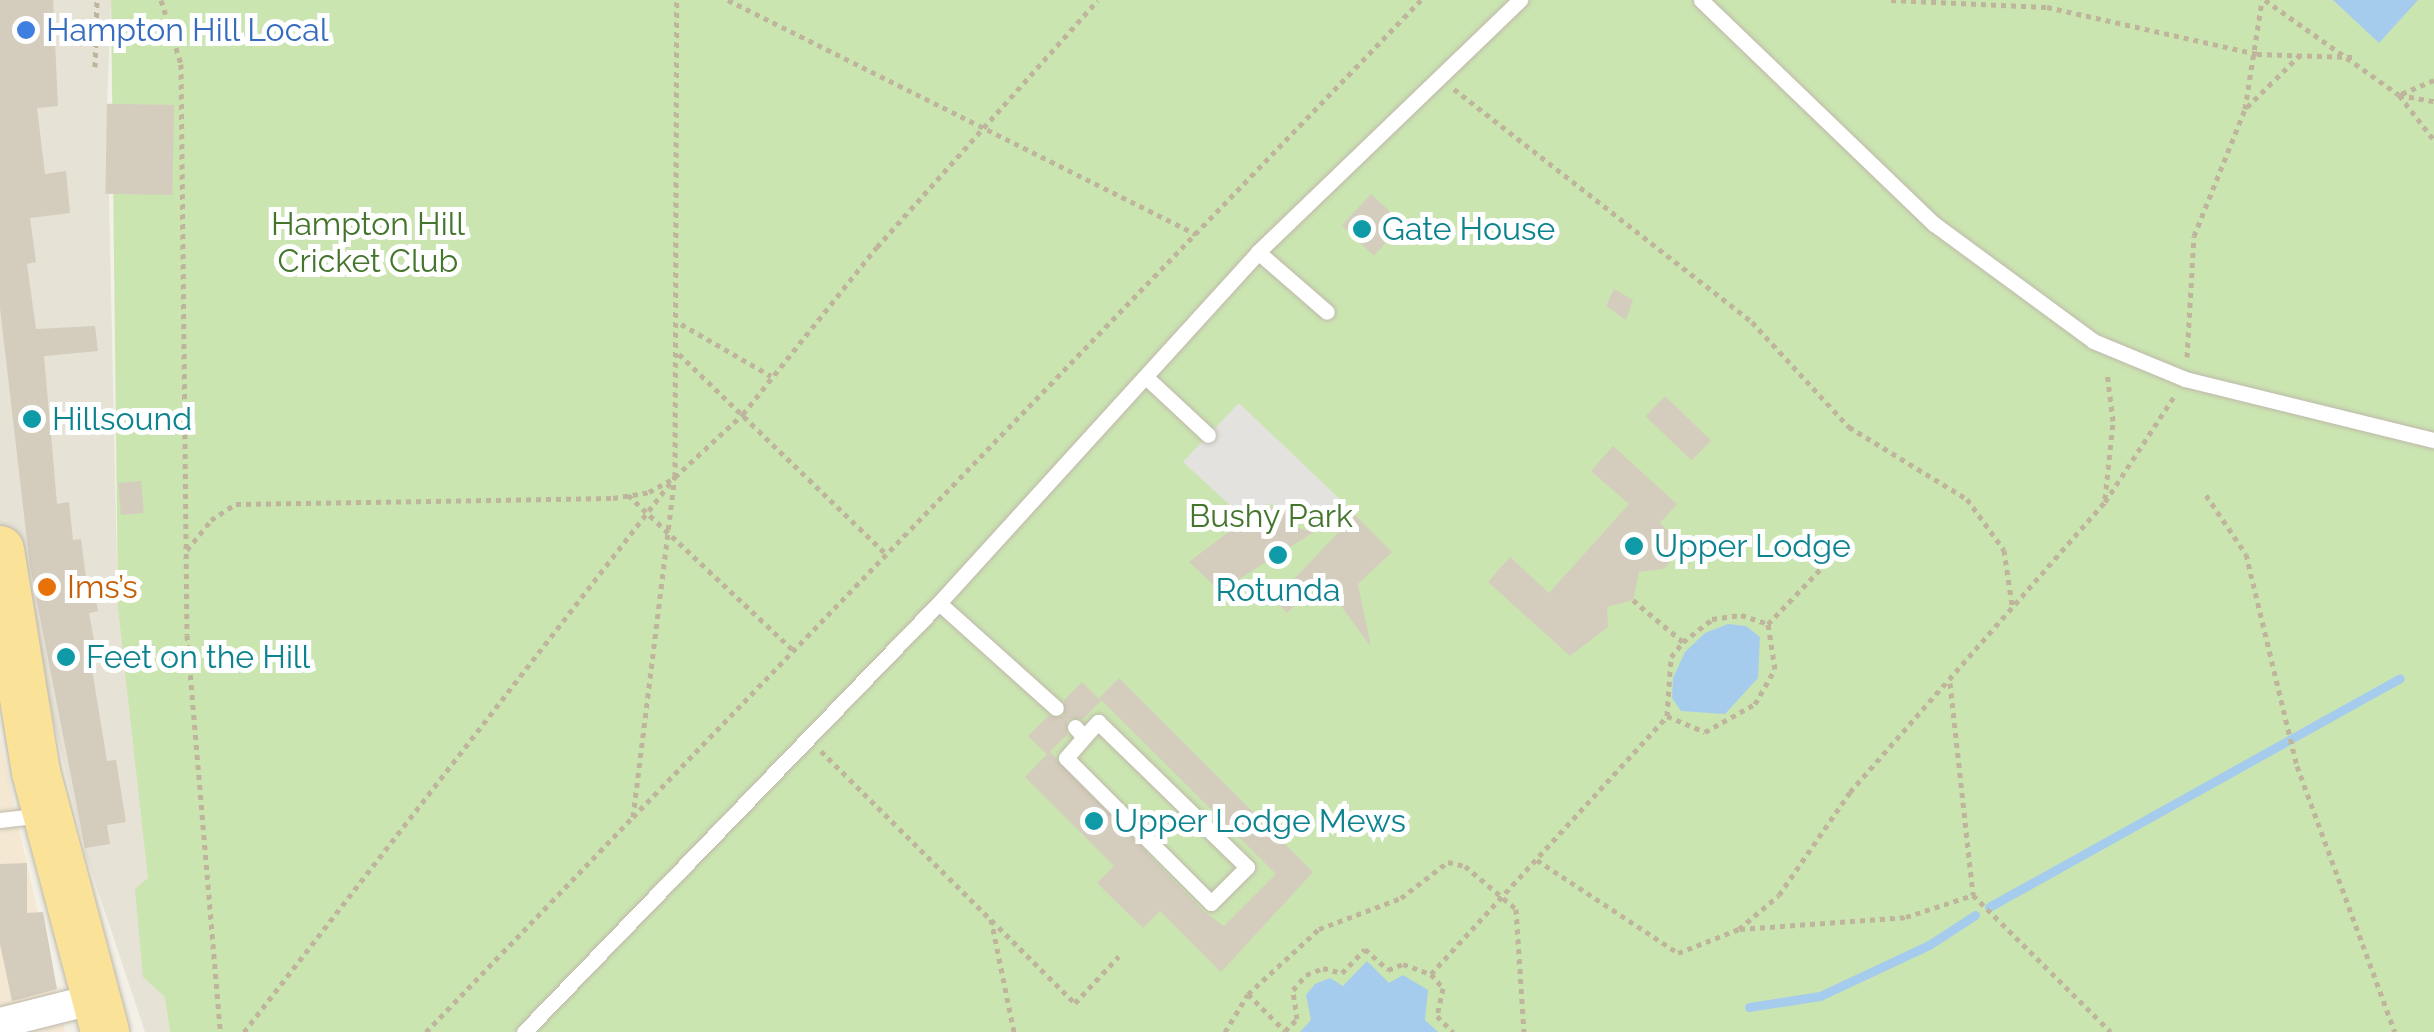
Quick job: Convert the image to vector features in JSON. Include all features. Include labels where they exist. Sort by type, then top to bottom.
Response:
[{"type":"main road","points":[[0,550],[47,815],[100,1016]]},
{"type":"street","points":[[0,1023],[100,1016]]},
{"type":"lane","points":[[524,1032],[939,603],[1148,379],[1258,252],[1520,0]]},
{"type":"lane","points":[[1702,0],[1934,224],[2093,342],[2185,379],[2434,440]]},
{"type":"lane","points":[[1258,252],[1327,312]]},
{"type":"lane","points":[[1148,379],[1208,435]]},
{"type":"lane","points":[[939,603],[1056,708]]},
{"type":"lane","points":[[1098,722],[1246,866],[1211,903],[1066,758],[1080,732],[1098,722]]},
{"type":"lane","points":[[0,820],[47,815]]},
{"type":"path","points":[[95,67],[98,0]]},
{"type":"path","points":[[161,0],[182,64],[188,635],[220,1032]]},
{"type":"path","points":[[633,817],[675,477],[680,324],[676,0]]},
{"type":"path","points":[[728,0],[1196,234]]},
{"type":"path","points":[[244,1032],[675,477],[743,414],[771,376],[1098,0]]},
{"type":"path","points":[[426,1032],[1422,0]]},
{"type":"path","points":[[1892,0],[2047,6],[2257,54],[2353,57]]},
{"type":"path","points":[[1537,860],[1678,953],[1738,929],[1779,896],[1850,792],[1950,683],[2012,605],[2105,502],[2185,379],[2194,236],[2244,109],[2264,0],[2353,57],[2399,95],[2434,140]]},
{"type":"path","points":[[2244,109],[2302,54]]},
{"type":"path","points":[[1440,78],[1752,322],[1849,427],[1967,499],[2004,550],[2012,605]]},
{"type":"path","points":[[2399,95],[2434,80]]},
{"type":"path","points":[[2399,95],[2434,102]]},
{"type":"path","points":[[680,324],[771,376]]},
{"type":"path","points":[[2093,342],[2110,380],[2105,502]]},
{"type":"path","points":[[678,353],[885,554]]},
{"type":"path","points":[[187,550],[211,520],[236,504],[628,495],[649,492],[675,477]]},
{"type":"path","points":[[2206,494],[2246,554],[2297,766],[2395,1032]]},
{"type":"path","points":[[628,495],[793,650]]},
{"type":"path","points":[[1768,624],[1834,555]]},
{"type":"path","points":[[1634,600],[1683,642]]},
{"type":"path","points":[[1430,974],[1668,716],[1672,657],[1683,642],[1712,620],[1741,614],[1768,624]]},
{"type":"path","points":[[1668,716],[1705,732],[1755,704],[1775,670],[1768,624]]},
{"type":"path","points":[[1950,683],[1973,895],[2111,1032]]},
{"type":"path","points":[[809,738],[1075,1004],[1119,956]]},
{"type":"path","points":[[1225,1032],[1248,994],[1319,929],[1401,898],[1448,862],[1466,866],[1504,893],[1516,908],[1524,1032]]},
{"type":"path","points":[[1738,929],[1906,917],[1973,895]]},
{"type":"path","points":[[990,916],[1014,1032]]},
{"type":"path","points":[[1248,994],[1286,1031],[1297,1019],[1292,990],[1306,975],[1323,968],[1342,973],[1366,948],[1388,970],[1404,964],[1430,974],[1442,988],[1438,1016],[1454,1032]]},
{"type":"shaded area","points":[[0,0],[111,0],[107,107],[118,610],[170,1032],[145,1032],[85,852],[27,611],[0,608]]},
{"type":"shaded area","points":[[1239,403],[1346,505],[1319,529],[1295,519],[1294,507],[1266,504],[1264,517],[1242,516],[1183,462]]},
{"type":"shaded area","points":[[0,737],[22,843],[65,1032],[0,1032]]},
{"type":"green space","name":"Bushy Park","points":[[111,0],[2434,0],[2434,1032],[170,1032],[165,997],[143,977],[135,889],[148,878],[118,609]]},
{"type":"water","points":[[2333,0],[2418,0],[2379,43]]},
{"type":"water","points":[[1728,624],[1746,626],[1760,637],[1758,678],[1725,714],[1681,711],[1672,698],[1673,678],[1685,652],[1705,633]]},
{"type":"water","points":[[1367,961],[1389,983],[1403,975],[1428,990],[1425,1020],[1438,1032],[1300,1032],[1311,1020],[1306,995],[1315,984],[1330,978],[1343,986]]},
{"type":"building","points":[[0,0],[53,0],[58,106],[37,108],[45,174],[66,171],[70,213],[30,218],[36,262],[27,264],[36,329],[95,326],[98,351],[44,356],[57,504],[69,502],[73,540],[81,539],[87,586],[93,584],[98,611],[89,613],[97,656],[90,657],[107,761],[116,760],[126,822],[107,825],[110,844],[85,848],[30,566],[0,308]]},
{"type":"building","points":[[107,104],[174,105],[172,195],[105,194]]},
{"type":"building","name":"Gate House","points":[[1371,194],[1403,224],[1374,255],[1342,225]]},
{"type":"building","points":[[1614,289],[1633,300],[1626,320],[1606,306]]},
{"type":"building","points":[[1665,396],[1711,440],[1692,461],[1646,416]]},
{"type":"building","name":"Upper Lodge","points":[[1613,446],[1677,504],[1660,523],[1677,539],[1678,553],[1664,569],[1639,572],[1633,600],[1607,607],[1608,627],[1570,656],[1488,582],[1510,557],[1549,593],[1629,504],[1591,471]]},
{"type":"building","points":[[141,481],[144,513],[121,515],[118,483]]},
{"type":"building","points":[[1267,507],[1293,510],[1291,526],[1314,532],[1220,591],[1189,562],[1231,530],[1265,524]]},
{"type":"building","points":[[1355,515],[1392,552],[1358,584],[1371,647],[1322,580],[1287,613],[1274,600]]},
{"type":"building","name":"Upper Lodge Mews","points":[[1119,678],[1313,872],[1221,972],[1160,911],[1143,928],[1097,883],[1114,866],[1025,777],[1047,754],[1028,736],[1048,716],[1064,716],[1064,700],[1082,682],[1101,701],[1083,719],[1067,719],[1067,735],[1050,752],[1203,911],[1224,926],[1276,874],[1099,698]]},
{"type":"building","points":[[27,863],[27,913],[43,912],[57,989],[12,1001],[0,944],[0,864]]},
{"type":"waterway","points":[[1989,907],[2400,678]]},
{"type":"waterway","points":[[1749,1007],[1820,996],[1929,945],[1975,915]]},
{"type":"place","name":"Hampton Hill Local","points":[[26,30]]},
{"type":"place","name":"Gate House","points":[[1362,229]]},
{"type":"place","name":"Hillsound","points":[[32,419]]},
{"type":"place","name":"Upper Lodge","points":[[1634,546]]},
{"type":"place","name":"Rotunda","points":[[1278,555]]},
{"type":"place","name":"Ims’s","points":[[47,587]]},
{"type":"place","name":"Feet on the Hill","points":[[66,657]]},
{"type":"place","name":"Upper Lodge Mews","points":[[1094,821]]},
{"type":"park label","name":"Hampton Hill Cricket Club","points":[[368,244]]}]
